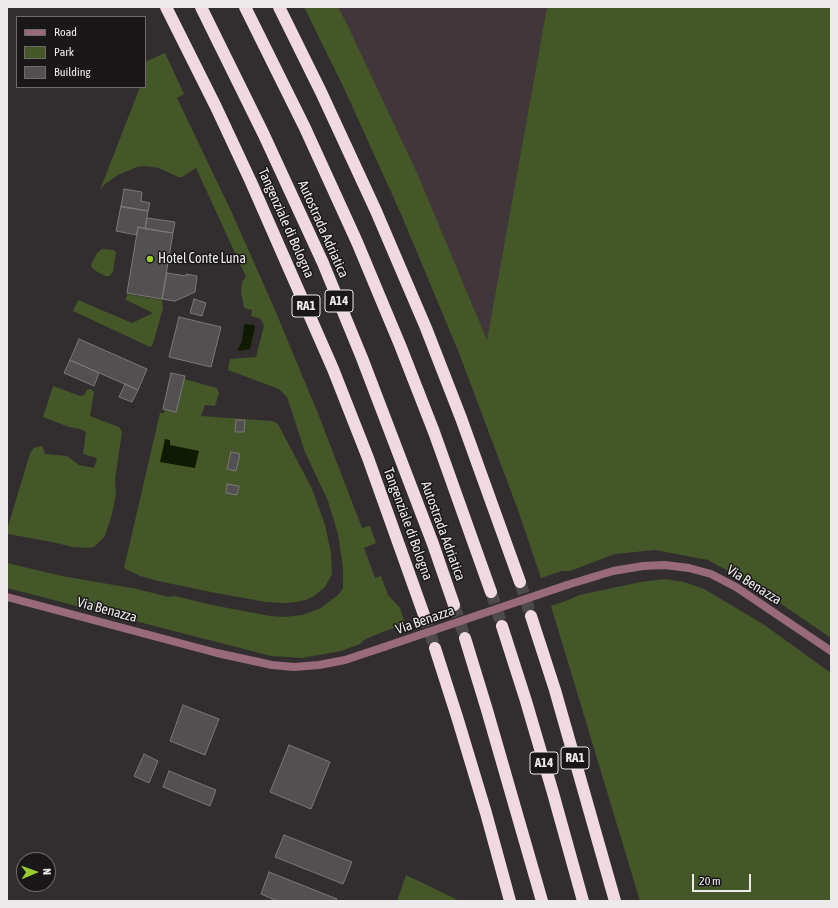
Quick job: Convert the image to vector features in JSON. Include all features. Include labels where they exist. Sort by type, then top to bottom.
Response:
[{"type":"highway","name":"Tangenziale di Bologna","points":[[166,7],[216,107],[251,182],[333,369],[368,458],[424,615]]},
{"type":"highway","name":"Autostrada Adriatica","points":[[201,7],[264,135],[323,263],[390,429],[454,605]]},
{"type":"highway","name":"Autostrada Adriatica","points":[[245,7],[308,136],[357,242],[394,330],[434,432],[491,592]]},
{"type":"highway","points":[[278,7],[321,92],[376,211],[426,328],[461,418],[520,582]]},
{"type":"highway","name":"RA1","points":[[531,616],[562,712],[615,901]]},
{"type":"highway","name":"A14","points":[[502,626],[549,778],[583,901]]},
{"type":"highway","points":[[465,638],[488,710],[542,901]]},
{"type":"highway","points":[[435,648],[475,777],[510,901]]},
{"type":"street","name":"Via Benazza","points":[[7,597],[218,653],[272,665],[294,667],[319,665],[345,660],[613,571],[643,566],[665,565],[699,570],[724,580],[742,590],[831,651]]},
{"type":"shaded area","points":[[338,7],[547,7],[487,340],[418,175]]},
{"type":"shaded area","points":[[244,325],[254,325],[255,327],[250,349],[239,351],[238,349],[242,341]]},
{"type":"shaded area","points":[[165,439],[170,440],[170,445],[199,451],[195,468],[160,462]]},
{"type":"green space","points":[[304,7],[338,7],[418,175],[487,340],[547,7],[831,7],[831,638],[752,584],[708,560],[655,550],[615,554],[570,571],[562,571],[541,578],[518,510],[459,353],[401,214],[343,86]]},
{"type":"green space","points":[[165,53],[184,94],[177,98],[232,213],[275,310],[319,416],[362,528],[370,526],[376,543],[364,548],[375,578],[381,576],[388,595],[400,608],[405,624],[380,633],[364,640],[360,644],[341,651],[302,658],[271,656],[7,588],[7,563],[62,576],[137,589],[169,597],[175,596],[212,605],[270,616],[284,617],[302,615],[321,608],[339,594],[343,588],[343,568],[338,534],[328,501],[305,452],[287,397],[279,389],[228,370],[230,359],[256,357],[264,326],[261,319],[251,316],[252,310],[244,308],[241,292],[242,282],[246,277],[196,168],[182,177],[178,177],[159,168],[145,166],[137,167],[118,175],[105,184],[100,190],[140,88],[146,88],[146,62]]},
{"type":"green space","points":[[102,249],[113,250],[116,252],[113,272],[109,276],[105,276],[96,271],[91,265],[97,253]]},
{"type":"green space","points":[[127,294],[162,300],[163,308],[153,344],[150,347],[73,311],[78,300],[132,323],[153,313],[126,300]]},
{"type":"green space","points":[[184,379],[217,388],[219,393],[215,406],[205,405],[201,416],[272,421],[278,424],[312,489],[325,525],[331,553],[332,574],[325,587],[314,596],[306,600],[296,602],[266,602],[158,581],[140,576],[124,568],[160,413],[164,413],[165,409],[176,412]]},
{"type":"green space","points":[[53,386],[80,396],[84,395],[87,390],[91,389],[94,392],[90,416],[119,427],[122,432],[115,480],[116,494],[112,514],[105,536],[94,547],[90,548],[73,547],[8,534],[7,530],[30,453],[34,448],[42,446],[45,454],[67,456],[79,465],[94,468],[97,458],[83,454],[86,432],[43,417]]},
{"type":"green space","points":[[665,579],[684,582],[704,589],[763,624],[831,673],[831,901],[640,901],[551,606],[579,595],[641,582]]},
{"type":"green space","points":[[406,875],[460,901],[397,901]]},
{"type":"building","points":[[124,189],[142,192],[141,201],[150,203],[148,211],[121,207]]},
{"type":"building","points":[[121,206],[148,211],[145,229],[138,227],[137,235],[116,231]]},
{"type":"building","points":[[147,218],[175,222],[173,233],[145,229]]},
{"type":"building","points":[[138,227],[173,233],[162,299],[127,293]]},
{"type":"building","points":[[167,273],[197,276],[195,292],[175,301],[162,299]]},
{"type":"building","points":[[194,299],[206,303],[202,316],[190,313]]},
{"type":"building","points":[[179,317],[221,327],[211,367],[169,357]]},
{"type":"building","points":[[79,339],[147,369],[138,390],[70,360]]},
{"type":"building","points":[[70,360],[99,373],[94,386],[64,373]]},
{"type":"building","points":[[171,373],[185,376],[176,412],[163,409]]},
{"type":"building","points":[[125,384],[138,390],[132,402],[119,397]]},
{"type":"building","points":[[236,420],[245,420],[244,432],[235,432]]},
{"type":"building","points":[[231,452],[240,454],[236,471],[227,469]]},
{"type":"building","points":[[227,484],[239,486],[237,495],[226,493]]},
{"type":"building","points":[[183,705],[219,719],[205,755],[170,741]]},
{"type":"building","points":[[289,745],[330,762],[311,809],[270,792]]},
{"type":"building","points":[[144,754],[158,761],[149,783],[134,776]]},
{"type":"building","points":[[169,771],[216,790],[210,806],[163,787]]},
{"type":"building","points":[[284,835],[352,862],[343,884],[275,857]]},
{"type":"building","points":[[269,872],[337,899],[336,901],[277,901],[261,894]]},
{"type":"tunnel","points":[[520,582],[531,616]]},
{"type":"tunnel","points":[[491,592],[502,626]]},
{"type":"tunnel","points":[[454,605],[465,638]]},
{"type":"tunnel","points":[[424,615],[435,648]]},
{"type":"place","name":"Hotel Conte Luna","points":[[150,259]]}]
